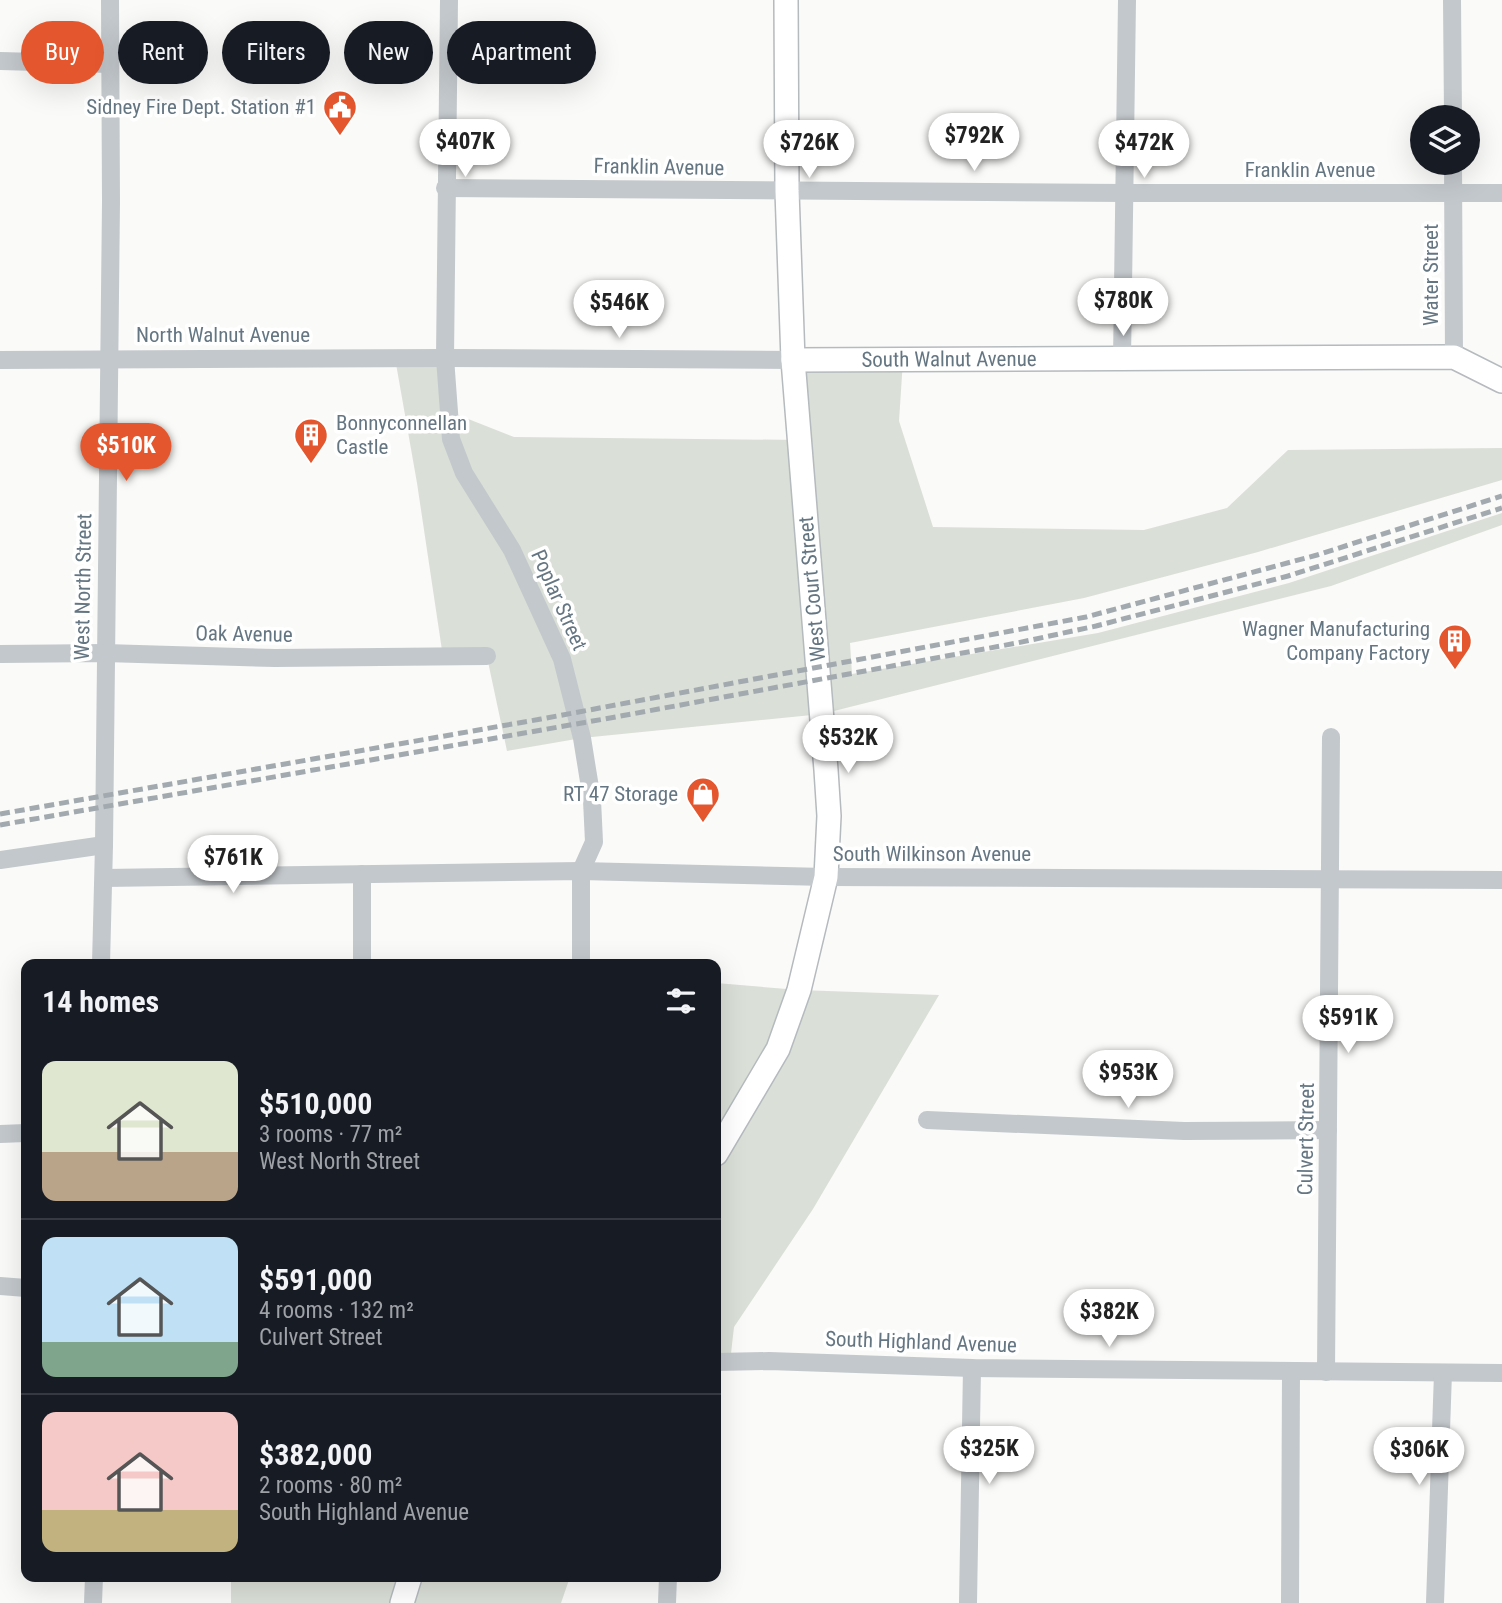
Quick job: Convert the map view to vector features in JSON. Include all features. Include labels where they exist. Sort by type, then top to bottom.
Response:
[{"type":"main road","name":"West Court Street","points":[[721,1146],[778,1049],[799,990],[826,877],[829,817],[826,770],[793,360],[787,191],[786,0]]},
{"type":"main road","name":"South Walnut Avenue","points":[[793,360],[1454,357]]},
{"type":"main road","points":[[1454,357],[1502,381]]},
{"type":"main road","points":[[402,1603],[408,1582]]},
{"type":"street","name":"West North Street","points":[[101,959],[110,0]]},
{"type":"street","name":"Poplar Street","points":[[449,0],[445,358],[451,439],[464,473],[512,550],[562,659],[582,738],[592,800],[594,842],[581,871]]},
{"type":"street","points":[[1122,360],[1127,0]]},
{"type":"street","points":[[1452,0],[1453,105]]},
{"type":"street","points":[[0,61],[110,64]]},
{"type":"street","name":"Water Street","points":[[1453,175],[1454,357]]},
{"type":"street","name":"Franklin Avenue","points":[[445,188],[1502,193]]},
{"type":"street","name":"North Walnut Avenue","points":[[0,360],[445,358]]},
{"type":"street","name":"South Walnut Avenue","points":[[445,358],[793,360]]},
{"type":"street","name":"Oak Avenue","points":[[0,654],[487,656]]},
{"type":"street","name":"Culvert Street","points":[[1326,1372],[1332,878],[1331,737]]},
{"type":"street","points":[[0,860],[104,845]]},
{"type":"street","points":[[581,871],[581,959]]},
{"type":"street","name":"South Wilkinson Avenue","points":[[104,877],[581,871],[826,877],[1502,880]]},
{"type":"street","points":[[362,874],[362,959]]},
{"type":"street","points":[[927,1120],[1184,1131],[1328,1130]]},
{"type":"street","points":[[0,1134],[21,1133]]},
{"type":"street","points":[[0,1286],[21,1288]]},
{"type":"street","name":"South Highland Avenue","points":[[721,1362],[972,1368],[1502,1373]]},
{"type":"street","points":[[968,1603],[972,1368]]},
{"type":"street","points":[[1290,1372],[1290,1603]]},
{"type":"street","points":[[1435,1603],[1443,1373]]},
{"type":"street","points":[[93,1603],[94,1582]]},
{"type":"street","points":[[667,1603],[668,1582]]},
{"type":"shaded area","points":[[395,358],[445,358],[448,411],[514,437],[799,440],[793,360],[903,360],[899,421],[933,527],[1144,530],[1227,508],[1288,450],[1502,448],[1502,480],[1258,552],[1084,598],[850,643],[852,674],[1098,633],[1289,583],[1502,513],[1502,525],[1331,586],[822,714],[582,738],[507,751],[487,657],[443,657]]},
{"type":"shaded area","points":[[721,983],[799,990],[939,995],[813,1209],[734,1327],[730,1362],[721,1362]]},
{"type":"shaded area","points":[[231,1582],[568,1582],[561,1603],[231,1603]]},
{"type":"railway","points":[[0,814],[541,719],[1086,617],[1317,555],[1502,496]]},
{"type":"railway","points":[[0,825],[610,718],[1017,643],[1096,626],[1288,576],[1502,508]]},
{"type":"place","name":"Sidney Fire Dept. Station #1","points":[[340,137]]},
{"type":"place","name":"Bonnyconnellan Castle","points":[[311,465]]},
{"type":"place","name":"Wagner Manufacturing Company Factory","points":[[1455,671]]},
{"type":"place","name":"RT 47 Storage","points":[[703,824]]}]
